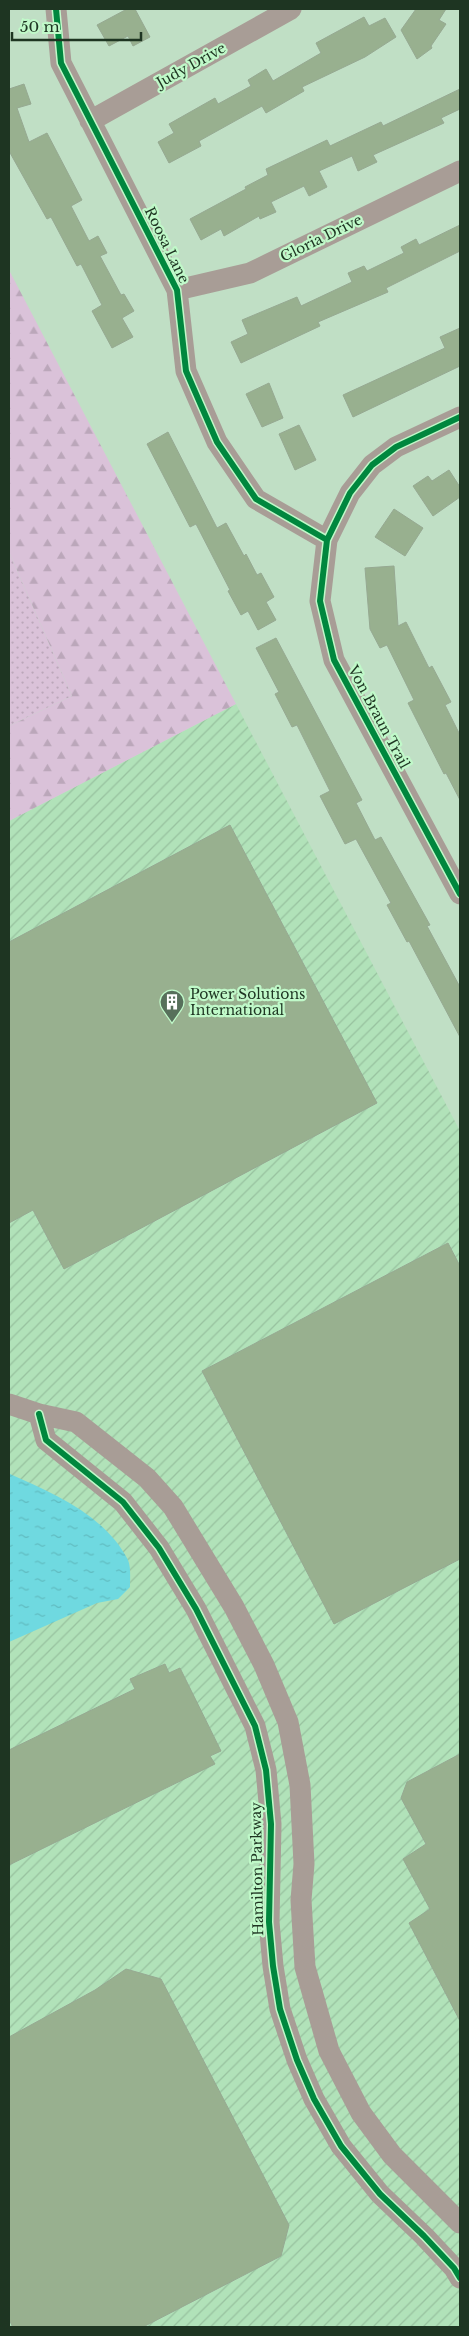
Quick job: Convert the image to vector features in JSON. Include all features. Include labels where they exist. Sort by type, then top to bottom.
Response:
[{"type":"street","name":"Roosa Lane","points":[[56,9],[61,62],[177,290],[186,370],[217,442],[256,499],[327,540]]},
{"type":"street","name":"Judy Drive","points":[[90,121],[291,9]]},
{"type":"street","name":"Gloria Drive","points":[[177,290],[250,273],[460,171]]},
{"type":"street","name":"Von Braun Trail","points":[[460,417],[396,447],[372,466],[350,492],[327,540],[320,601],[334,660],[460,894]]},
{"type":"street","points":[[9,1404],[39,1414],[76,1422],[147,1478],[173,1507],[204,1554],[238,1615],[264,1665],[288,1722],[300,1785],[304,1864],[301,1900],[305,1967],[329,2051],[361,2113],[392,2155],[460,2223]]},
{"type":"street","name":"Hamilton Parkway","points":[[39,1414],[46,1440],[123,1502],[159,1548],[196,1609],[251,1718],[266,1770],[271,1824],[269,1922],[273,1966],[280,2010],[297,2060],[314,2100],[341,2146],[380,2194],[424,2236],[454,2268],[460,2278]]},
{"type":"shaded area","points":[[236,704],[460,1131],[460,2327],[9,2327],[9,821]]},
{"type":"green space","points":[[9,270],[236,704],[9,821],[9,726],[72,696],[9,552]]},
{"type":"green space","points":[[9,552],[72,696],[9,726]]},
{"type":"water","points":[[10,1474],[76,1507],[106,1530],[128,1560],[130,1566],[130,1587],[118,1599],[97,1603],[9,1642]]},
{"type":"building","points":[[127,9],[135,9],[150,37],[133,46],[128,36],[109,46],[97,25]]},
{"type":"building","points":[[416,9],[446,9],[439,20],[446,24],[431,46],[432,48],[417,59],[401,30]]},
{"type":"building","points":[[364,17],[369,26],[385,18],[396,37],[365,57],[302,87],[304,91],[266,113],[262,106],[199,141],[201,146],[169,163],[158,142],[174,133],[169,124],[215,98],[218,104],[251,86],[248,80],[266,69],[273,81],[321,53],[316,43]]},
{"type":"building","points":[[24,84],[31,104],[17,108],[29,142],[47,133],[82,200],[71,206],[89,241],[98,236],[107,253],[100,256],[121,295],[124,294],[134,311],[122,318],[133,337],[112,348],[92,311],[102,305],[81,264],[77,266],[51,217],[47,219],[9,151],[9,89]]},
{"type":"building","points":[[460,89],[460,109],[441,118],[444,123],[373,155],[377,162],[358,171],[352,156],[319,171],[327,187],[309,196],[304,186],[271,202],[276,212],[260,219],[259,216],[224,236],[221,229],[201,240],[190,219],[268,175],[266,169],[327,140],[330,146],[381,122],[383,126]]},
{"type":"building","points":[[460,225],[460,251],[386,288],[388,292],[318,322],[320,326],[241,363],[231,342],[248,334],[242,320],[297,297],[301,306],[352,282],[348,273],[364,266],[367,271],[404,253],[401,247],[416,239],[419,245]]},
{"type":"building","points":[[460,328],[460,366],[353,417],[343,395],[445,348],[440,337]]},
{"type":"building","points":[[269,383],[283,418],[262,427],[246,394]]},
{"type":"building","points":[[299,425],[316,460],[295,470],[279,434]]},
{"type":"building","points":[[168,432],[217,528],[226,523],[244,556],[246,554],[257,575],[261,573],[274,597],[266,602],[276,620],[258,630],[248,611],[241,615],[196,524],[190,527],[147,444]]},
{"type":"building","points":[[449,470],[460,487],[460,497],[433,516],[413,486],[428,476],[432,481]]},
{"type":"building","points":[[394,509],[423,528],[405,556],[375,537]]},
{"type":"building","points":[[394,566],[398,626],[406,622],[429,668],[432,666],[451,702],[445,705],[460,735],[460,800],[446,773],[444,774],[408,703],[414,700],[387,645],[380,648],[370,629],[365,568]]},
{"type":"building","points":[[276,638],[362,800],[356,803],[375,840],[381,837],[430,925],[427,926],[460,987],[460,1037],[409,941],[407,942],[387,905],[391,903],[356,839],[345,844],[320,796],[330,791],[297,725],[292,727],[275,694],[279,692],[256,648]]},
{"type":"building","name":"Power Solutions International","points":[[230,825],[377,1103],[64,1269],[33,1210],[9,1223],[9,942]]},
{"type":"building","points":[[448,1243],[460,1266],[460,1559],[334,1624],[202,1371]]},
{"type":"building","points":[[165,1664],[169,1673],[180,1668],[221,1751],[210,1756],[215,1764],[9,1865],[9,1750],[135,1689],[130,1679]]},
{"type":"building","points":[[460,1754],[460,2021],[409,1923],[430,1909],[403,1859],[426,1844],[401,1798],[407,1782]]},
{"type":"building","points":[[126,1969],[161,1979],[289,2225],[281,2256],[143,2327],[13,2327],[9,2320],[9,2037],[95,1990]]},
{"type":"cycle path","points":[[56,9],[61,63],[177,290],[186,371],[217,442],[256,499],[327,540]]},
{"type":"cycle path","points":[[460,417],[396,447],[372,465],[350,493],[327,540],[320,601],[334,660],[460,894]]},
{"type":"cycle path","points":[[39,1414],[46,1440],[123,1502],[159,1548],[196,1609],[255,1726],[266,1770],[271,1824],[269,1922],[273,1966],[280,2009],[297,2060],[314,2099],[341,2146],[380,2194],[424,2236],[454,2268],[460,2278]]},
{"type":"place","name":"Power Solutions International","points":[[172,1023]]}]
